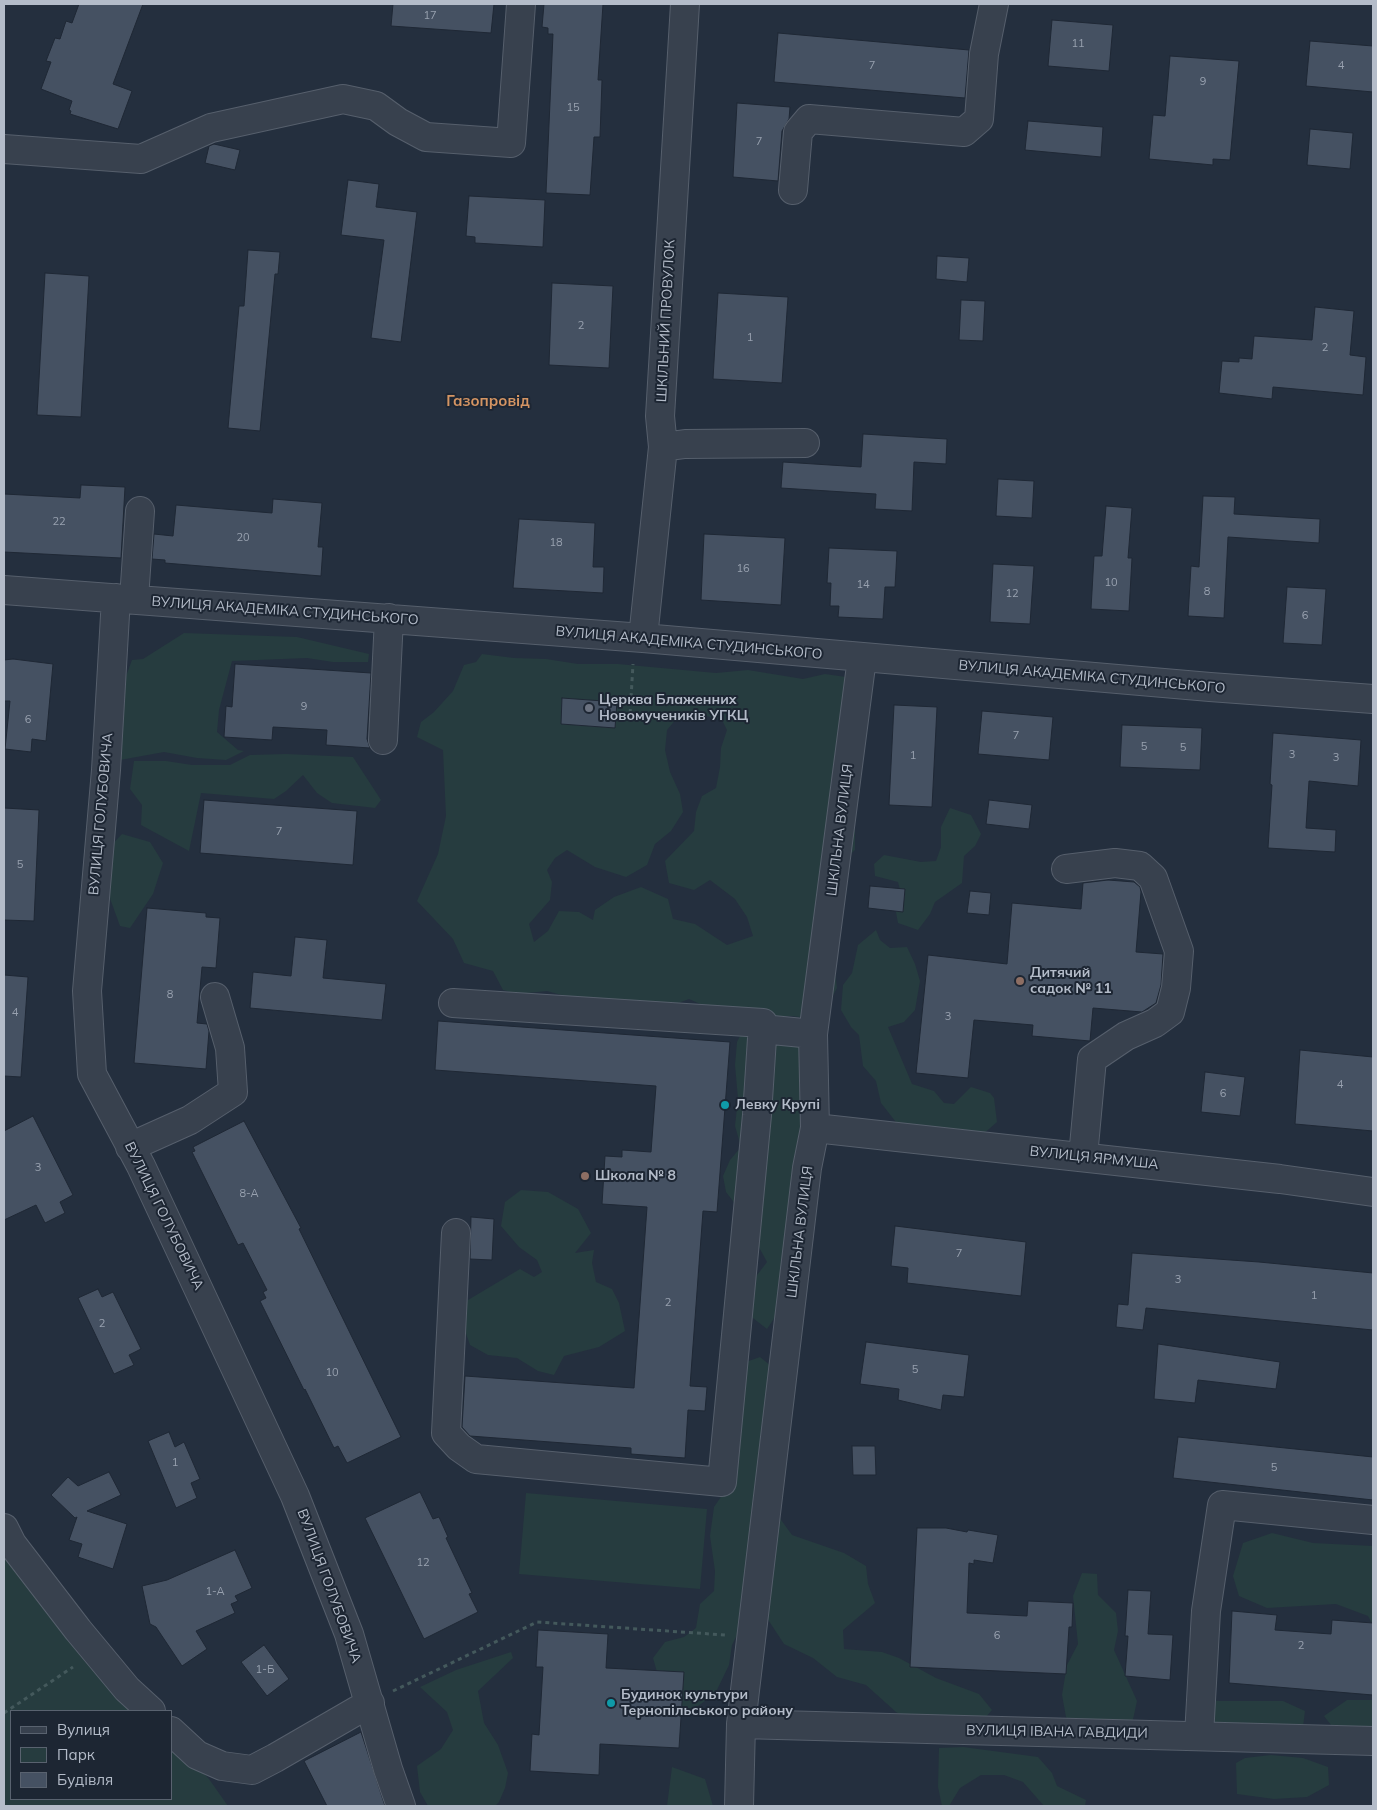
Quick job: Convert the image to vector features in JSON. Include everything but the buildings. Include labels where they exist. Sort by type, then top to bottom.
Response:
[{"type":"street","points":[[4,148],[141,160],[211,128],[343,99],[376,106],[398,122],[426,137],[511,143],[521,4]]},
{"type":"street","name":"ШКІЛЬНИЙ ПРОВУЛОК","points":[[643,638],[663,447],[660,416],[685,4]]},
{"type":"street","points":[[793,190],[798,132],[809,119],[964,132],[979,119],[984,54],[994,4]]},
{"type":"street","points":[[663,447],[685,444],[805,443]]},
{"type":"street","name":"ВУЛИЦЯ ГОЛУБОВИЧА","points":[[140,511],[125,598],[106,770],[87,991],[87,1026],[92,1074],[130,1147],[226,1345],[295,1496],[349,1634],[388,1769],[401,1806]]},
{"type":"street","name":"ВУЛИЦЯ АКАДЕМІКА СТУДИНСЬКОГО","points":[[4,590],[643,638],[862,658],[1373,699]]},
{"type":"street","points":[[382,740],[389,618]]},
{"type":"street","name":"ШКІЛЬНА ВУЛИЦЯ","points":[[739,1806],[741,1724],[807,1168],[815,1128],[813,1034],[862,658]]},
{"type":"street","points":[[1066,868],[1115,863],[1140,866],[1153,878],[1179,951],[1176,988],[1170,1012],[1155,1023],[1126,1036],[1092,1059],[1083,1157]]},
{"type":"street","points":[[130,1147],[190,1120],[233,1092],[230,1048],[215,997]]},
{"type":"street","points":[[453,1003],[763,1023],[757,1115],[722,1482],[476,1459],[460,1447],[446,1433],[456,1233]]},
{"type":"street","points":[[762,1029],[813,1034]]},
{"type":"street","name":"ВУЛИЦЯ ЯРМУША","points":[[815,1128],[1280,1179],[1373,1192]]},
{"type":"street","points":[[1199,1736],[1206,1612],[1222,1505],[1373,1520]]},
{"type":"street","points":[[4,1528],[12,1544],[96,1652],[127,1689],[150,1710]]},
{"type":"street","points":[[172,1732],[197,1755],[222,1766],[252,1770],[370,1703]]},
{"type":"street","name":"ВУЛИЦЯ ІВАНА ГАВДИДИ","points":[[741,1724],[1373,1741]]},
{"type":"path","points":[[616,714],[630,715],[633,663]]},
{"type":"path","points":[[370,1703],[537,1622],[752,1637]]},
{"type":"path","points":[[4,1713],[96,1652]]},
{"type":"green space","points":[[184,633],[297,637],[369,654],[368,662],[333,662],[307,658],[232,661],[219,710],[217,732],[238,750],[244,751],[226,760],[197,758],[164,752],[120,760],[121,690],[132,660],[143,659]]},
{"type":"green space","points":[[482,654],[546,659],[578,664],[618,664],[716,673],[748,670],[803,679],[825,674],[846,677],[853,690],[848,806],[855,831],[855,850],[844,860],[834,963],[837,988],[830,1001],[807,1018],[792,1016],[767,1018],[714,1010],[689,999],[673,1005],[580,1000],[547,991],[517,994],[503,990],[493,971],[464,963],[453,939],[417,901],[438,854],[446,816],[443,750],[417,737],[421,722],[434,712],[453,691],[464,665],[476,662]],"holes":[[[703,715],[722,720],[727,730],[721,748],[716,788],[702,796],[696,812],[694,831],[665,861],[669,883],[694,890],[710,880],[735,899],[747,917],[753,936],[727,945],[695,924],[673,919],[668,899],[641,887],[614,897],[595,910],[593,920],[579,912],[559,911],[548,931],[534,942],[529,924],[550,900],[552,882],[547,870],[555,858],[567,850],[595,867],[626,877],[647,865],[655,844],[671,831],[683,812],[680,794],[670,772],[665,750],[667,730],[677,718]]]},
{"type":"green space","points":[[286,754],[353,757],[381,800],[375,808],[332,803],[317,793],[303,775],[274,799],[201,793],[189,851],[141,825],[142,805],[130,789],[134,761],[166,761],[192,765],[230,765],[250,755]]},
{"type":"green space","points":[[950,808],[971,815],[981,834],[975,846],[964,856],[962,883],[935,902],[930,914],[918,930],[898,923],[894,902],[901,893],[898,882],[875,876],[874,864],[884,855],[921,862],[936,861],[941,847],[941,827]]},
{"type":"green space","points":[[122,834],[150,842],[163,863],[153,894],[130,928],[120,926],[108,893],[101,856]]},
{"type":"green space","points":[[876,930],[880,940],[890,948],[907,947],[920,981],[915,1010],[904,1022],[888,1027],[912,1084],[934,1091],[944,1103],[954,1104],[971,1087],[990,1093],[994,1098],[997,1122],[981,1136],[899,1126],[881,1103],[876,1081],[863,1066],[859,1035],[851,1027],[841,1010],[843,985],[852,973],[858,945]]},
{"type":"green space","points":[[745,1026],[774,1026],[825,1066],[786,1260],[778,1284],[783,1305],[767,1329],[749,1315],[751,1283],[767,1262],[736,1205],[726,1192],[723,1176],[730,1160],[741,1147],[735,1126],[738,1099],[735,1065],[737,1042]]},
{"type":"green space","points":[[521,1190],[548,1192],[578,1209],[591,1233],[575,1253],[594,1250],[592,1263],[596,1282],[612,1289],[619,1303],[625,1331],[599,1347],[564,1356],[554,1375],[538,1371],[517,1358],[488,1355],[470,1345],[462,1322],[463,1303],[520,1269],[534,1277],[542,1272],[537,1260],[519,1247],[501,1226],[505,1202]]},
{"type":"green space","points":[[760,1357],[776,1370],[776,1513],[792,1535],[844,1553],[866,1566],[868,1584],[875,1603],[843,1630],[844,1649],[882,1652],[899,1658],[936,1678],[979,1694],[992,1710],[980,1724],[910,1721],[896,1712],[866,1685],[837,1677],[813,1658],[784,1644],[763,1612],[741,1627],[732,1645],[729,1665],[715,1694],[688,1713],[663,1693],[653,1658],[665,1642],[684,1637],[696,1628],[700,1604],[714,1591],[715,1571],[710,1536],[714,1507],[731,1482],[746,1362]]},
{"type":"green space","points":[[526,1493],[707,1509],[700,1589],[519,1574]]},
{"type":"green space","points":[[1272,1533],[1313,1543],[1373,1546],[1373,1625],[1368,1616],[1336,1604],[1267,1608],[1239,1596],[1233,1576],[1243,1543]]},
{"type":"green space","points":[[4,1539],[146,1710],[10,1710],[10,1800],[172,1800],[172,1739],[209,1779],[228,1806],[4,1806]]},
{"type":"green space","points":[[1082,1573],[1097,1574],[1098,1595],[1116,1613],[1118,1631],[1114,1650],[1137,1701],[1132,1724],[1079,1735],[1066,1717],[1062,1695],[1067,1665],[1078,1644],[1073,1596]]},
{"type":"green space","points":[[511,1652],[513,1658],[478,1691],[484,1723],[498,1745],[508,1773],[505,1788],[499,1802],[495,1806],[428,1806],[420,1792],[417,1766],[441,1749],[453,1730],[447,1712],[420,1687],[456,1670]]},
{"type":"green space","points":[[1193,1698],[1220,1701],[1283,1701],[1305,1711],[1303,1727],[1214,1733]]},
{"type":"green space","points":[[1347,1700],[1373,1700],[1373,1741],[1338,1734],[1324,1716]]},
{"type":"green space","points":[[963,1747],[1038,1757],[1052,1773],[1057,1786],[1086,1800],[1085,1806],[1044,1806],[1023,1782],[1004,1775],[981,1775],[960,1788],[949,1806],[942,1806],[938,1787],[939,1748]]},
{"type":"green space","points":[[1271,1755],[1303,1758],[1328,1767],[1329,1785],[1307,1797],[1274,1799],[1237,1794],[1236,1763],[1245,1758]]},
{"type":"green space","points":[[672,1767],[705,1779],[713,1806],[667,1806]]},
{"type":"place","name":"Церква Блаженних Новомучеників УГКЦ","points":[[589,708]]},
{"type":"place","name":"Дитячий садок № 11","points":[[1020,981]]},
{"type":"place","name":"Левку Крупі","points":[[725,1105]]},
{"type":"place","name":"Школа № 8","points":[[585,1176]]},
{"type":"place","name":"Будинок культури Тернопільського району","points":[[611,1703]]},
{"type":"district","name":"Газопровід","points":[[488,401]]}]
